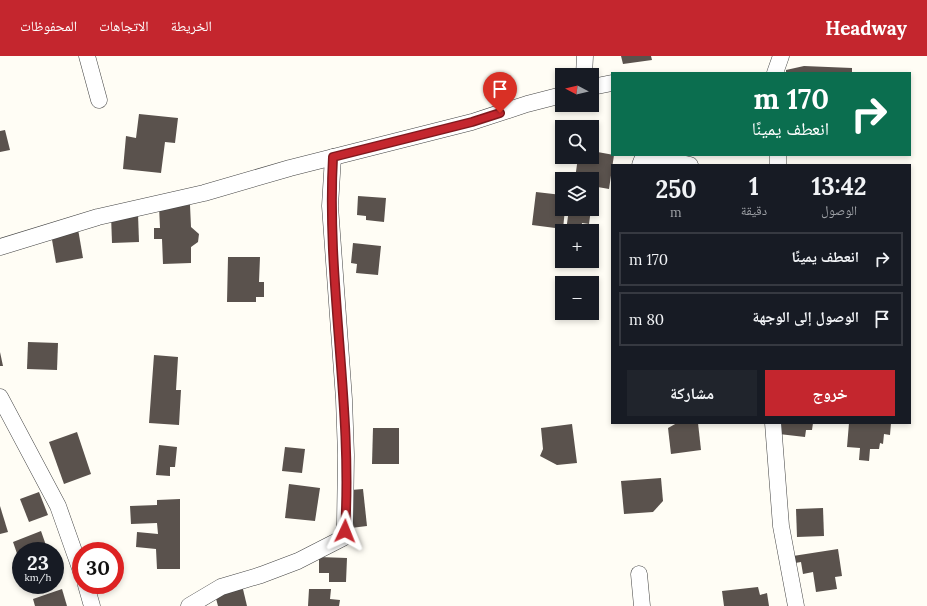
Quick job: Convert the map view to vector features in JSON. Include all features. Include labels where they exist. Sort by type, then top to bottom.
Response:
[{"type":"street","points":[[87,56],[100,100]]},
{"type":"street","points":[[584,68],[585,56]]},
{"type":"street","points":[[776,72],[780,56]]},
{"type":"street","points":[[599,86],[611,83]]},
{"type":"street","points":[[0,247],[98,218],[204,193],[333,157],[472,122],[527,104],[555,97]]},
{"type":"street","points":[[649,156],[685,164]]},
{"type":"street","points":[[189,606],[221,587],[261,575],[298,561],[343,538],[345,523],[346,447],[330,206],[333,157]]},
{"type":"street","points":[[0,397],[58,506],[72,546]]},
{"type":"street","points":[[773,424],[781,526],[796,606]]},
{"type":"street","points":[[639,574],[642,606]]},
{"type":"street","points":[[89,594],[92,606]]},
{"type":"building","points":[[621,56],[651,56],[652,60],[623,64]]},
{"type":"building","points":[[804,66],[852,68],[852,72],[786,72],[786,70]]},
{"type":"building","points":[[139,114],[178,118],[175,143],[165,142],[161,173],[123,169],[126,136],[136,138]]},
{"type":"building","points":[[5,130],[10,150],[0,152],[0,131]]},
{"type":"building","points":[[599,152],[614,156],[613,164],[611,164],[609,189],[599,187],[599,172],[576,172],[577,164],[599,164]]},
{"type":"building","points":[[536,192],[555,194],[555,216],[564,216],[564,224],[555,224],[555,228],[532,225]]},
{"type":"building","points":[[358,196],[386,198],[384,222],[366,220],[366,216],[357,215]]},
{"type":"building","points":[[190,205],[191,227],[199,234],[198,242],[191,247],[191,263],[163,264],[162,239],[154,239],[154,228],[160,228],[159,206]]},
{"type":"building","points":[[138,214],[139,242],[112,243],[111,215]]},
{"type":"building","points":[[568,216],[590,216],[589,224],[567,224]]},
{"type":"building","points":[[78,229],[83,258],[56,263],[51,234]]},
{"type":"building","points":[[353,243],[381,246],[378,275],[356,273],[357,264],[351,263]]},
{"type":"building","points":[[228,257],[260,257],[259,282],[264,282],[264,297],[256,297],[256,302],[227,302]]},
{"type":"building","points":[[28,342],[58,343],[57,370],[27,369]]},
{"type":"building","points":[[0,352],[3,366],[0,366]]},
{"type":"building","points":[[154,355],[178,357],[176,390],[181,390],[179,425],[149,423]]},
{"type":"building","points":[[572,424],[577,463],[557,465],[540,456],[543,449],[541,428]]},
{"type":"building","points":[[675,424],[698,424],[701,450],[671,454],[668,428]]},
{"type":"building","points":[[780,424],[813,424],[812,430],[806,430],[805,437],[779,434]]},
{"type":"building","points":[[849,424],[891,424],[890,435],[884,434],[883,444],[880,443],[879,449],[870,449],[869,461],[859,460],[860,448],[847,447]]},
{"type":"building","points":[[373,428],[399,428],[399,464],[372,464]]},
{"type":"building","points":[[77,432],[91,474],[64,484],[49,442]]},
{"type":"building","points":[[159,445],[177,447],[175,467],[170,467],[170,476],[156,475]]},
{"type":"building","points":[[285,447],[305,449],[302,473],[282,471]]},
{"type":"building","points":[[661,478],[663,501],[653,512],[624,514],[621,481]]},
{"type":"building","points":[[289,484],[320,488],[315,521],[285,518]]},
{"type":"building","points":[[363,489],[367,526],[343,529],[339,491]]},
{"type":"building","points":[[39,492],[48,515],[29,522],[20,499]]},
{"type":"building","points":[[180,499],[180,569],[157,569],[156,549],[136,547],[137,532],[158,534],[157,523],[131,524],[130,506],[157,505],[157,500]]},
{"type":"building","points":[[0,506],[8,532],[0,534]]},
{"type":"building","points":[[823,508],[824,536],[797,537],[796,509]]},
{"type":"building","points":[[41,531],[45,542],[13,542]]},
{"type":"building","points":[[838,549],[842,576],[835,577],[837,589],[816,592],[813,572],[803,574],[801,562],[795,563],[793,556]]},
{"type":"building","points":[[319,557],[347,558],[346,582],[329,582],[329,573],[319,573]]},
{"type":"building","points":[[242,585],[247,606],[218,606],[214,591]]},
{"type":"building","points":[[758,587],[760,595],[767,593],[769,606],[724,606],[722,591]]},
{"type":"building","points":[[309,589],[331,589],[330,599],[340,600],[339,606],[308,606]]},
{"type":"building","points":[[48,594],[63,594],[67,606],[35,606],[33,599]]},
{"type":"route","points":[[345,531],[346,455],[344,399],[330,206],[333,157],[472,122],[500,113]]}]
